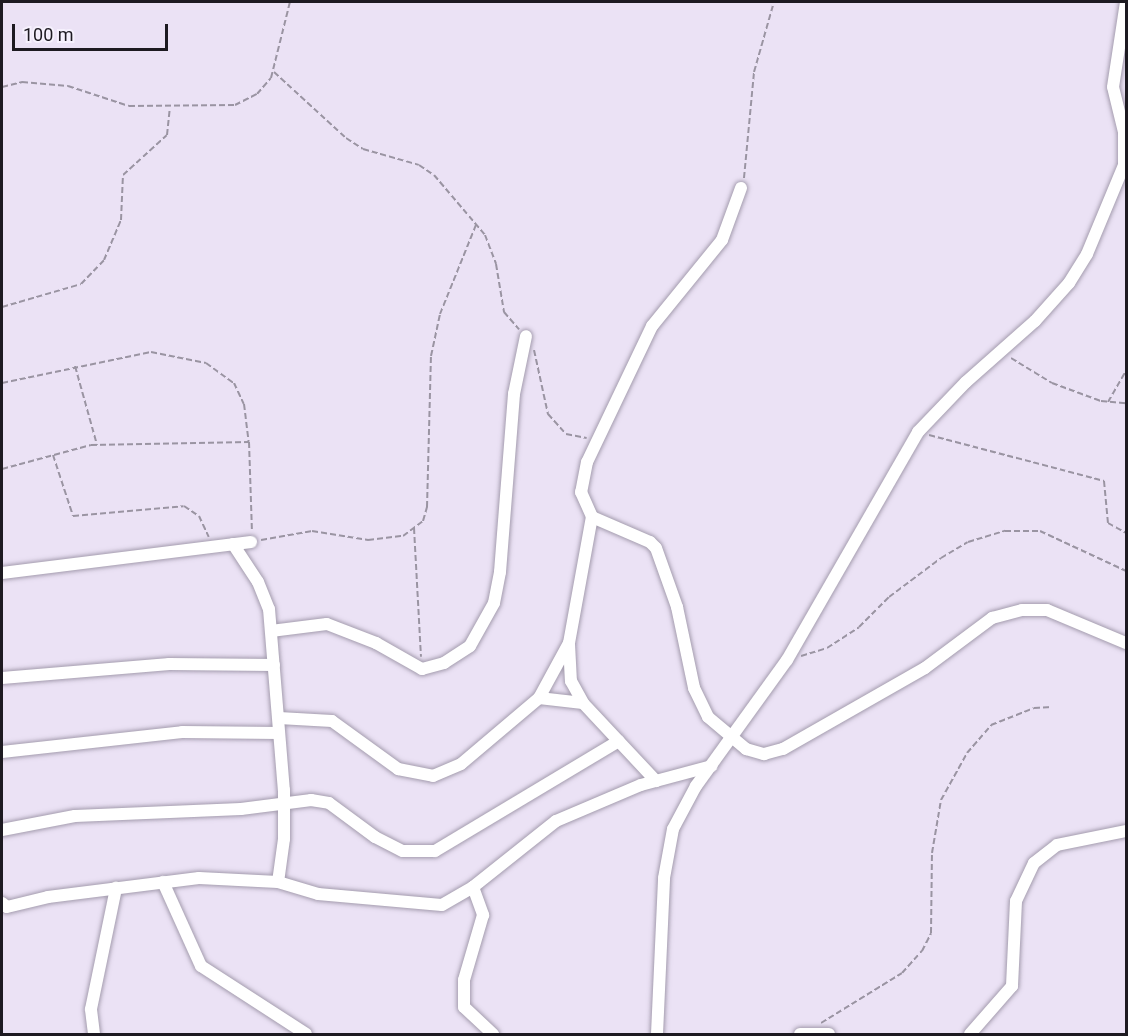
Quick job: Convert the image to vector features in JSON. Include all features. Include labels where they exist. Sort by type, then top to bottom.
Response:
[{"type":"street","points":[[657,1035],[664,878],[673,829],[696,786],[733,740],[787,660],[918,432],[966,382],[1003,353],[1069,283],[1087,254],[1124,165],[1126,143],[1113,87],[1126,2]]},
{"type":"street","points":[[656,781],[583,703],[571,681],[569,643],[592,517],[581,492],[587,462],[652,326],[722,240],[741,188]]},
{"type":"street","points":[[271,631],[327,624],[376,643],[422,669],[444,663],[470,646],[494,603],[514,394],[526,336]]},
{"type":"street","points":[[592,517],[650,542],[656,548],[677,607],[700,705],[733,740],[746,749],[764,754],[783,749],[925,668],[992,618],[1022,610],[1047,610],[1126,643]]},
{"type":"street","points":[[2,573],[251,542]]},
{"type":"street","points":[[233,544],[258,582],[269,609],[284,806],[284,838],[278,882]]},
{"type":"street","points":[[279,718],[332,721],[398,769],[433,776],[461,764],[538,698],[569,643]]},
{"type":"street","points":[[2,678],[170,664],[274,665]]},
{"type":"street","points":[[538,698],[583,703]]},
{"type":"street","points":[[2,752],[182,732],[279,733]]},
{"type":"street","points":[[2,830],[75,816],[284,806],[311,800],[329,803],[375,837],[403,851],[435,851],[619,741]]},
{"type":"street","points":[[2,903],[7,907],[116,888],[199,878],[278,882],[318,894],[442,905],[473,887],[556,821],[656,781],[712,766]]},
{"type":"street","points":[[970,1035],[1012,986],[1016,901],[1034,864],[1057,845],[1126,831]]},
{"type":"street","points":[[163,882],[201,966],[306,1035]]},
{"type":"street","points":[[473,887],[483,915],[464,980],[464,1007],[493,1035]]},
{"type":"street","points":[[94,1035],[91,1008],[116,888]]},
{"type":"street","points":[[801,1035],[829,1035]]},
{"type":"path","points":[[2,87],[22,82],[68,86],[115,103],[170,108],[235,105],[257,94],[274,72],[290,2]]},
{"type":"path","points":[[741,188],[749,160],[754,72],[774,2]]},
{"type":"path","points":[[274,72],[346,138],[363,149],[419,165],[434,175],[476,225],[496,264],[504,312],[526,336],[536,353],[543,397],[555,426],[566,434],[597,440]]},
{"type":"path","points":[[2,307],[81,284],[104,260],[121,220],[123,175],[167,135],[170,108]]},
{"type":"path","points":[[2,383],[151,352],[206,363],[234,383],[244,405],[249,442],[251,542],[312,531],[368,540],[403,536],[423,521],[428,507],[431,356],[440,314],[476,225]]},
{"type":"path","points":[[1003,353],[1052,383],[1108,402],[1126,403]]},
{"type":"path","points":[[75,366],[97,445]]},
{"type":"path","points":[[1108,402],[1126,371]]},
{"type":"path","points":[[918,432],[1104,481],[1108,523],[1126,533]]},
{"type":"path","points":[[2,469],[97,445],[249,442]]},
{"type":"path","points":[[53,455],[73,516],[184,506],[199,516],[213,546]]},
{"type":"path","points":[[414,528],[422,669]]},
{"type":"path","points":[[787,660],[827,648],[859,627],[888,597],[941,558],[968,542],[1005,531],[1040,531],[1126,571]]},
{"type":"path","points":[[819,1024],[874,993],[902,973],[922,951],[931,933],[932,853],[941,800],[967,753],[991,725],[1034,708],[1052,707]]}]
